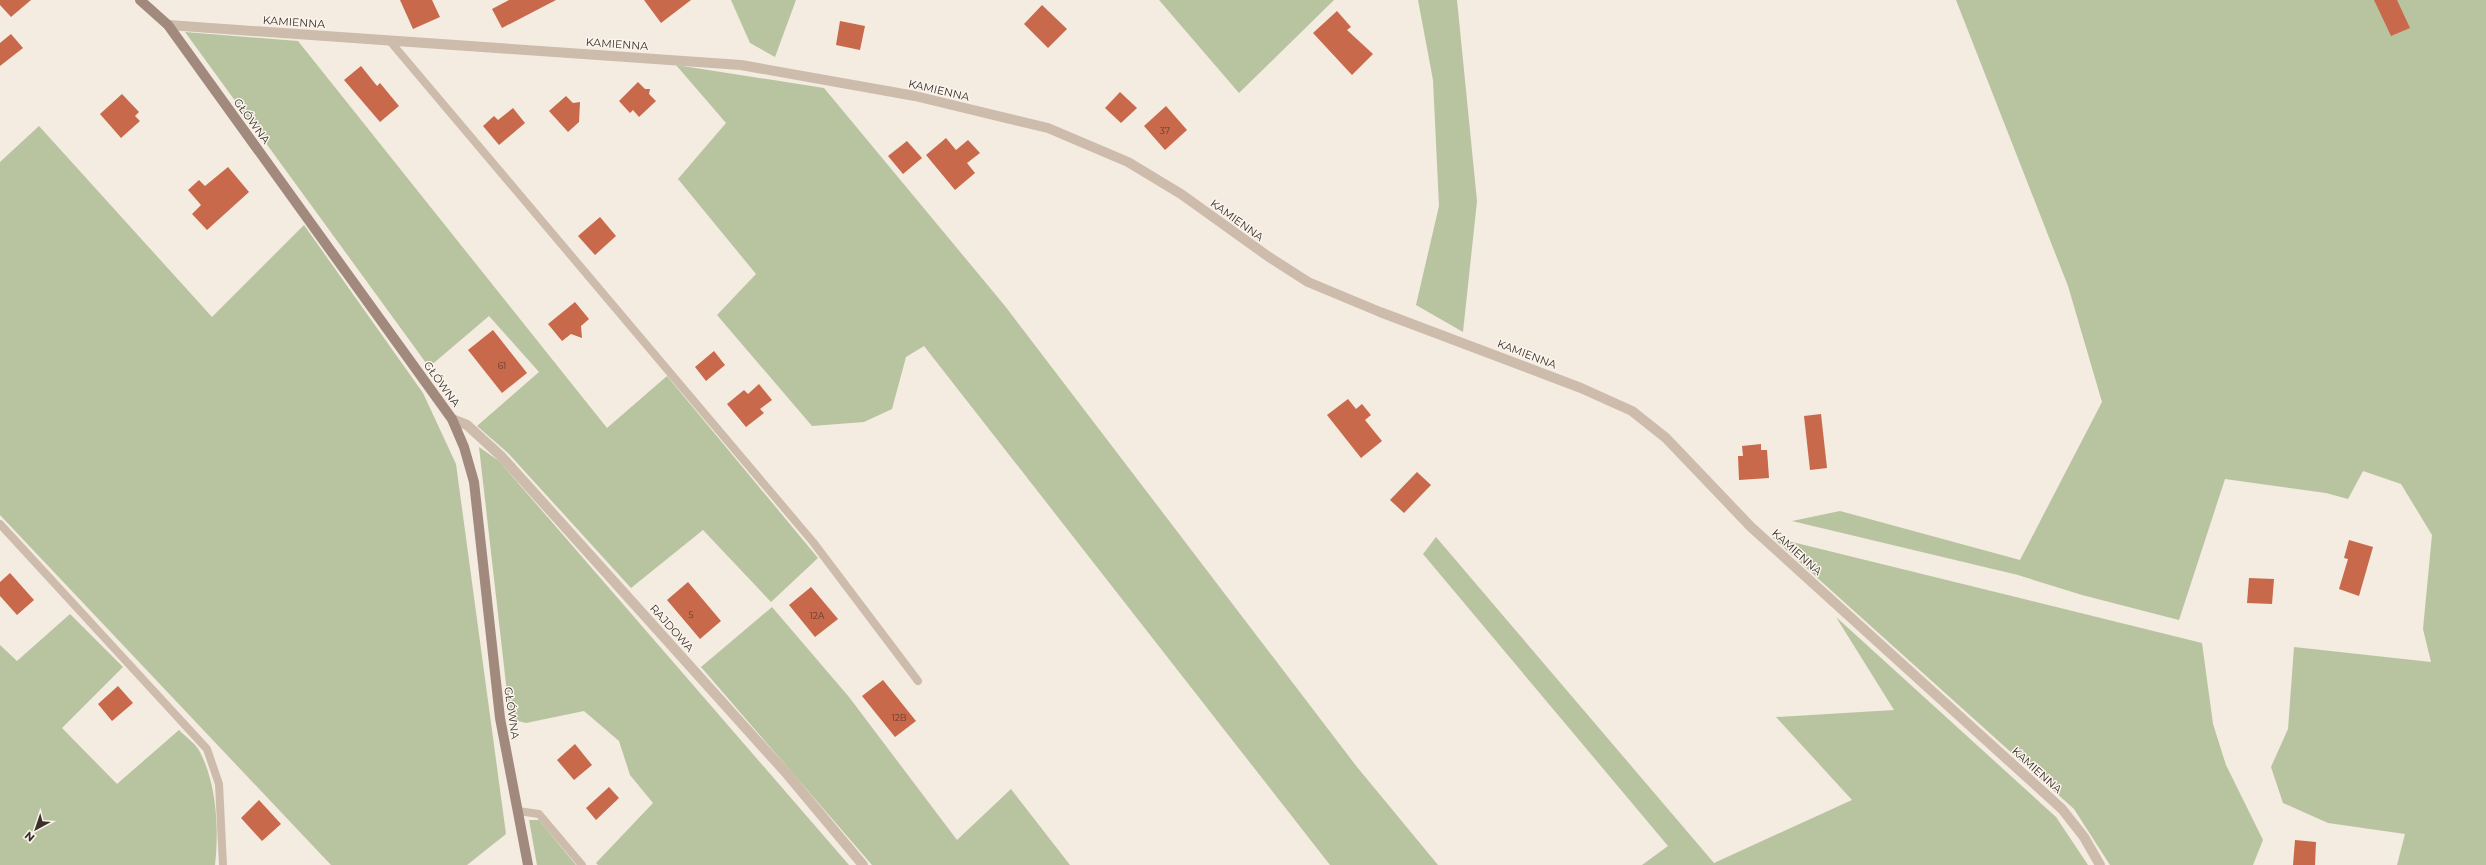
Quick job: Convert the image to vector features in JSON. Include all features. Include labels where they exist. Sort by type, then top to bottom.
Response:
[{"type":"street","name":"GŁÓWNA","points":[[140,0],[168,25],[452,419],[464,447],[474,482],[500,718],[528,865]]},
{"type":"street","name":"KAMIENNA","points":[[168,25],[741,65],[915,96],[1048,128],[1128,162],[1180,194],[1269,258],[1308,282],[1380,312],[1581,388],[1632,411],[1666,438],[1750,527],[2062,809],[2084,837],[2100,865]]},
{"type":"street","name":"RAJDOWA","points":[[452,419],[467,425],[502,457],[787,774],[863,865]]},
{"type":"lane","points":[[389,40],[813,542],[918,681]]},
{"type":"lane","points":[[0,524],[207,749],[219,784],[223,865]]},
{"type":"lane","points":[[518,811],[539,814],[582,865]]},
{"type":"green space","points":[[731,0],[796,0],[775,57],[750,43]]},
{"type":"green space","points":[[1159,0],[1334,0],[1239,93]]},
{"type":"green space","points":[[1418,0],[1457,0],[1477,201],[1463,332],[1416,305],[1439,206],[1433,80]]},
{"type":"green space","points":[[1956,0],[2486,0],[2486,865],[2397,865],[2405,834],[2328,823],[2283,803],[2271,767],[2288,729],[2294,647],[2431,662],[2423,629],[2432,535],[2401,484],[2363,471],[2348,499],[2326,493],[2225,479],[2179,620],[2082,595],[2018,575],[1792,521],[1840,511],[2020,560],[2102,402],[2068,286]]},
{"type":"green space","points":[[185,32],[298,41],[607,428],[667,376],[818,558],[771,602],[703,530],[631,588],[508,453],[477,426],[539,372],[489,316],[429,367]]},
{"type":"green space","points":[[676,65],[824,88],[1005,306],[1357,767],[1438,865],[1330,865],[924,346],[906,357],[892,409],[864,422],[812,426],[717,315],[756,274],[678,179],[726,123]]},
{"type":"green space","points":[[39,126],[212,317],[304,225],[423,393],[456,464],[506,834],[467,865],[331,865],[0,515],[0,162]]},
{"type":"green space","points":[[479,447],[499,461],[849,865],[598,865],[596,863],[653,803],[630,775],[619,741],[584,711],[526,723],[510,719]]},
{"type":"green space","points":[[1436,537],[1714,863],[1852,800],[1776,717],[1894,710],[1836,617],[2056,817],[2088,865],[1642,865],[1668,846],[1423,554]]},
{"type":"green space","points":[[1772,537],[2202,643],[2213,724],[2226,765],[2263,840],[2253,865],[2110,865],[2074,809]]},
{"type":"green space","points":[[772,607],[849,697],[957,840],[1011,789],[1070,865],[872,865],[701,667]]},
{"type":"green space","points":[[70,614],[123,667],[62,728],[117,784],[179,730],[200,752],[210,779],[215,808],[217,837],[215,865],[0,865],[0,645],[17,661]]},
{"type":"green space","points":[[529,820],[539,820],[576,865],[537,865]]},
{"type":"building","points":[[0,0],[31,0],[11,17],[0,5]]},
{"type":"building","points":[[400,0],[432,0],[440,17],[413,29]]},
{"type":"building","points":[[509,0],[556,0],[502,28],[492,9]]},
{"type":"building","points":[[644,0],[691,0],[661,23]]},
{"type":"building","points":[[2374,0],[2397,0],[2410,28],[2391,36]]},
{"type":"building","points":[[1042,5],[1067,29],[1048,48],[1024,24]]},
{"type":"building","points":[[1337,11],[1351,27],[1347,30],[1373,54],[1352,75],[1313,33]]},
{"type":"building","points":[[840,21],[865,26],[860,50],[836,45]]},
{"type":"building","points":[[11,34],[23,48],[0,66],[0,43]]},
{"type":"building","points":[[361,66],[377,86],[380,83],[399,106],[380,122],[344,80]]},
{"type":"building","points":[[638,82],[645,89],[650,89],[649,94],[656,101],[639,117],[633,110],[630,113],[619,101]]},
{"type":"building","points":[[1120,92],[1137,108],[1121,123],[1105,108]]},
{"type":"building","points":[[122,94],[139,112],[135,116],[140,121],[121,138],[100,114]]},
{"type":"building","points":[[566,96],[573,103],[580,102],[579,122],[568,132],[549,111]]},
{"type":"building","points":[[1166,106],[1187,130],[1165,150],[1144,126]]},
{"type":"building","points":[[513,108],[525,123],[499,145],[483,126],[494,116],[498,120]]},
{"type":"building","points":[[946,138],[956,150],[968,140],[980,153],[967,163],[975,173],[955,190],[926,155]]},
{"type":"building","points":[[907,141],[922,158],[903,174],[888,156]]},
{"type":"building","points":[[228,167],[249,192],[207,230],[192,214],[201,205],[188,190],[199,180],[205,186]]},
{"type":"building","points":[[600,217],[616,236],[595,255],[578,236]]},
{"type":"building","points":[[575,302],[589,319],[581,326],[582,338],[571,334],[562,341],[548,324]]},
{"type":"building","points":[[493,330],[527,373],[502,393],[468,350]]},
{"type":"building","points":[[714,351],[725,365],[706,381],[695,367]]},
{"type":"building","points":[[759,384],[772,400],[760,409],[764,413],[746,427],[727,404],[744,390],[748,394]]},
{"type":"building","points":[[1348,399],[1356,409],[1362,404],[1371,415],[1365,420],[1382,441],[1361,458],[1327,415]]},
{"type":"building","points":[[1821,414],[1827,468],[1810,470],[1804,416]]},
{"type":"building","points":[[1761,444],[1761,450],[1767,450],[1769,478],[1739,480],[1738,456],[1743,456],[1742,446]]},
{"type":"building","points":[[1417,472],[1431,485],[1404,513],[1390,500]]},
{"type":"building","points":[[2349,540],[2373,547],[2359,596],[2339,589],[2348,559],[2344,558]]},
{"type":"building","points":[[10,573],[34,600],[17,615],[0,596],[0,582]]},
{"type":"building","points":[[2249,578],[2274,579],[2272,604],[2247,603]]},
{"type":"building","points":[[688,582],[721,621],[700,639],[667,600]]},
{"type":"building","points":[[811,587],[838,619],[815,637],[789,605]]},
{"type":"building","points":[[883,680],[916,721],[895,737],[862,696]]},
{"type":"building","points":[[118,686],[133,703],[112,721],[98,704]]},
{"type":"building","points":[[575,744],[592,765],[574,780],[557,760]]},
{"type":"building","points":[[609,787],[619,798],[596,820],[586,808]]},
{"type":"building","points":[[259,800],[281,824],[262,841],[241,818]]},
{"type":"building","points":[[2295,840],[2316,842],[2315,865],[2293,865]]}]
